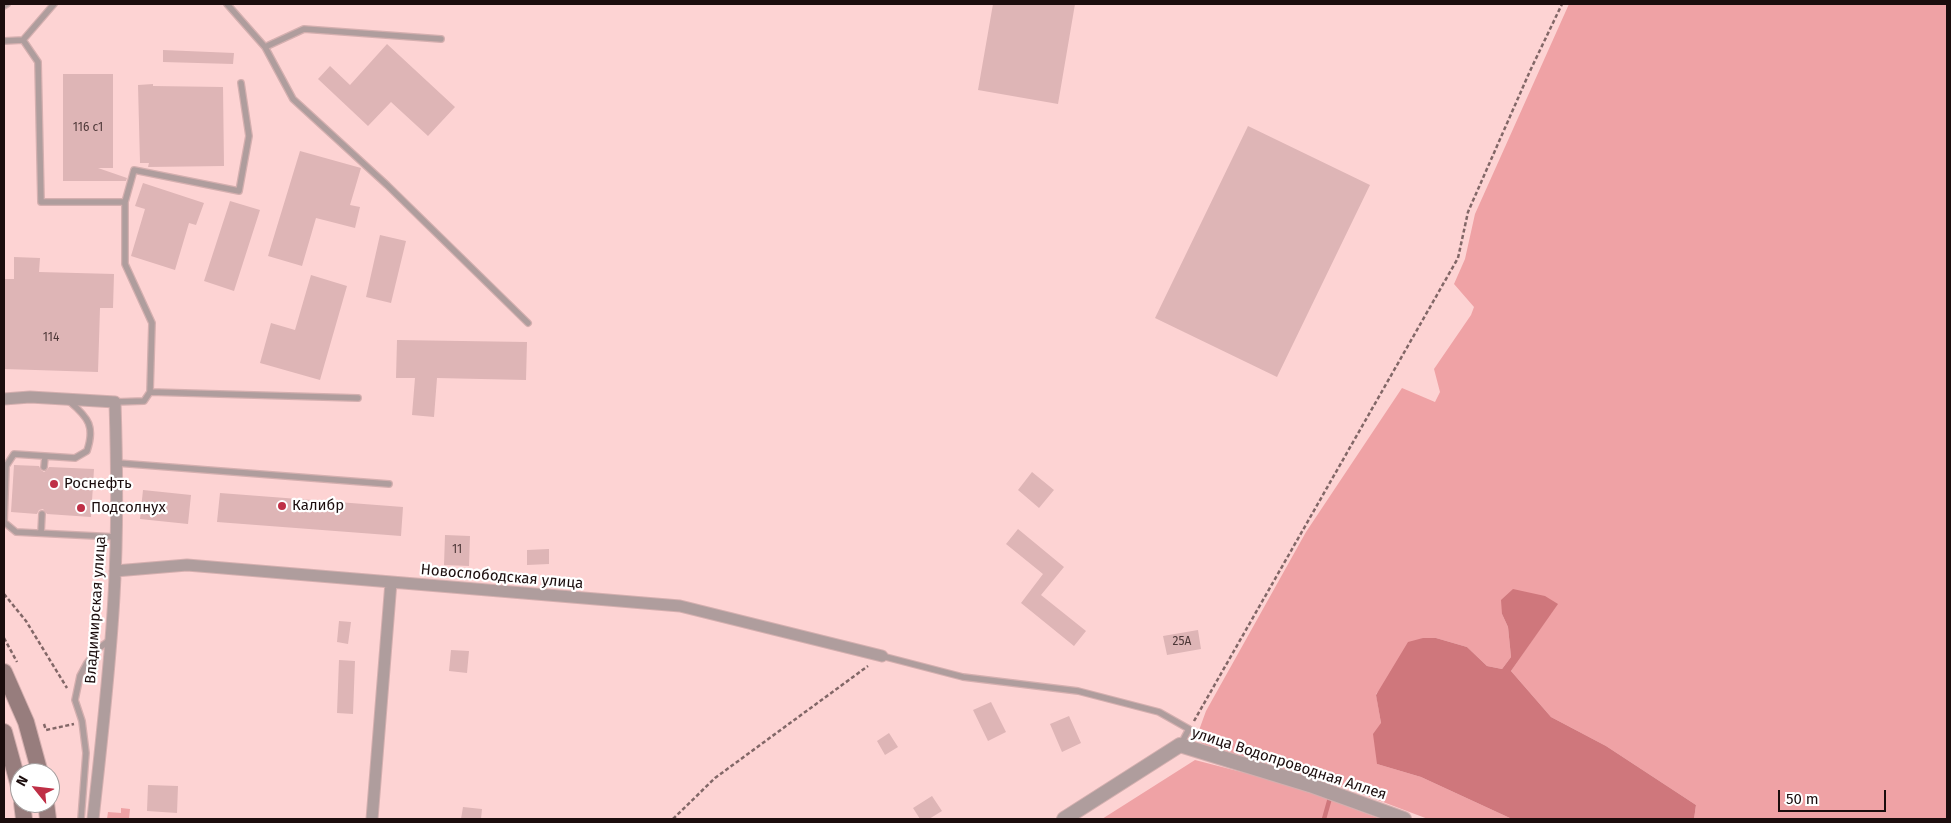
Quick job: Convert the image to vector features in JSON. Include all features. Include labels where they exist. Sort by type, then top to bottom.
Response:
[{"type":"main road","points":[[4,672],[26,722],[37,763]]},
{"type":"main road","points":[[4,732],[13,763]]},
{"type":"street","points":[[4,399],[30,397],[67,398],[115,402]]},
{"type":"street","name":"Владимирская улица","points":[[92,819],[104,721],[115,571],[117,463],[115,402]]},
{"type":"street","name":"Новослободская улица","points":[[115,571],[187,565],[680,606],[882,656]]},
{"type":"street","points":[[372,819],[391,582]]},
{"type":"street","name":"улица Водопроводная Аллея","points":[[1064,819],[1180,746],[1310,785],[1404,819]]},
{"type":"lane","points":[[4,6],[8,4]]},
{"type":"lane","points":[[4,40],[23,40],[54,4]]},
{"type":"lane","points":[[227,4],[265,47],[294,99],[387,184],[528,323]]},
{"type":"lane","points":[[265,47],[304,29],[441,39]]},
{"type":"lane","points":[[23,40],[38,62],[41,202],[125,202]]},
{"type":"lane","points":[[115,402],[144,401],[150,392],[152,323],[125,264],[125,202],[134,170],[239,191],[249,136],[241,83]]},
{"type":"lane","points":[[150,392],[358,398]]},
{"type":"lane","points":[[67,398],[84,413],[91,426],[91,438],[87,452],[75,458],[14,454],[6,466],[4,522],[16,532],[116,537]]},
{"type":"lane","points":[[44,466],[45,456]]},
{"type":"lane","points":[[117,463],[389,484]]},
{"type":"lane","points":[[41,533],[42,514]]},
{"type":"lane","points":[[81,819],[86,753],[82,721],[74,700],[80,676],[87,663],[98,648],[111,640]]},
{"type":"lane","points":[[882,656],[963,676],[1078,691],[1159,712],[1190,729],[1180,746]]},
{"type":"path","points":[[1190,729],[1458,258],[1468,212],[1562,4]]},
{"type":"path","points":[[4,594],[26,620],[74,700]]},
{"type":"path","points":[[4,638],[20,668]]},
{"type":"path","points":[[673,819],[715,778],[882,656]]},
{"type":"path","points":[[42,721],[46,730],[82,721]]},
{"type":"shaded area","points":[[1569,4],[1947,4],[1947,819],[1694,819],[1696,805],[1606,746],[1551,717],[1511,671],[1557,604],[1502,614],[1508,627],[1511,657],[1502,669],[1487,666],[1467,647],[1436,638],[1376,694],[1381,723],[1377,764],[1421,777],[1512,819],[1428,819],[1346,786],[1346,789],[1309,776],[1203,747],[1198,733],[1206,711],[1306,532],[1402,388],[1435,402],[1440,392],[1434,369],[1471,315],[1474,307],[1454,284],[1465,259],[1475,214]]},
{"type":"shaded area","points":[[1513,589],[1545,596],[1558,604],[1511,671],[1551,717],[1606,746],[1696,805],[1694,819],[1512,819],[1421,777],[1377,764],[1373,734],[1381,723],[1376,695],[1408,642],[1423,638],[1436,638],[1467,647],[1487,666],[1502,669],[1511,657],[1508,627],[1502,614],[1501,600]]},
{"type":"shaded area","points":[[1195,760],[1288,784],[1381,819],[1102,819]]},
{"type":"shaded area","points":[[121,808],[130,809],[129,819],[107,819],[108,812],[121,813]]},
{"type":"building","points":[[993,4],[1075,4],[1058,104],[978,90]]},
{"type":"building","points":[[387,44],[455,107],[428,136],[391,102],[368,126],[318,79],[330,66],[350,85]]},
{"type":"building","points":[[163,50],[234,53],[233,64],[163,62]]},
{"type":"building","points":[[63,74],[113,74],[113,168],[98,168],[127,178],[126,181],[63,181]]},
{"type":"building","points":[[153,84],[153,86],[223,87],[224,166],[148,167],[149,163],[140,163],[138,85]]},
{"type":"building","points":[[1248,126],[1370,185],[1277,377],[1155,318]]},
{"type":"building","points":[[300,151],[361,168],[350,205],[360,207],[355,228],[316,218],[302,266],[268,256]]},
{"type":"building","points":[[143,183],[204,203],[196,225],[189,223],[175,270],[131,256],[145,209],[135,206]]},
{"type":"building","points":[[230,201],[260,210],[234,291],[204,281]]},
{"type":"building","points":[[380,235],[406,241],[391,303],[366,297]]},
{"type":"building","points":[[14,257],[40,258],[39,272],[114,274],[113,308],[100,308],[98,372],[4,369],[4,279],[14,279]]},
{"type":"building","points":[[311,275],[347,286],[320,380],[260,363],[271,323],[295,330]]},
{"type":"building","points":[[397,340],[527,342],[526,380],[437,378],[434,417],[412,415],[415,378],[396,378]]},
{"type":"building","points":[[14,465],[39,466],[44,472],[49,467],[94,469],[91,517],[47,514],[43,509],[39,510],[37,514],[11,512]]},
{"type":"building","points":[[1032,472],[1054,490],[1039,508],[1018,490]]},
{"type":"building","points":[[143,490],[191,495],[188,524],[140,519]]},
{"type":"building","points":[[220,493],[403,507],[401,536],[217,522]]},
{"type":"building","points":[[1018,529],[1064,567],[1041,595],[1086,631],[1074,646],[1021,603],[1043,574],[1006,544]]},
{"type":"building","points":[[445,535],[470,536],[469,566],[444,565]]},
{"type":"building","points":[[549,549],[549,564],[527,565],[527,550]]},
{"type":"building","points":[[339,621],[351,622],[348,644],[337,642]]},
{"type":"building","points":[[1198,630],[1201,649],[1167,655],[1163,636]]},
{"type":"building","points":[[451,650],[469,651],[467,673],[449,671]]},
{"type":"building","points":[[339,660],[355,661],[353,714],[337,713]]},
{"type":"building","points":[[991,702],[1006,732],[988,741],[973,710]]},
{"type":"building","points":[[1069,716],[1081,743],[1062,752],[1050,724]]},
{"type":"building","points":[[889,733],[898,747],[885,755],[877,741]]},
{"type":"building","points":[[148,785],[178,786],[177,813],[147,811]]},
{"type":"building","points":[[932,796],[942,811],[929,819],[920,819],[913,808]]},
{"type":"building","points":[[463,807],[482,809],[481,819],[461,819]]},
{"type":"waterway","points":[[1324,819],[1335,780]]},
{"type":"place","name":"Роснефть","points":[[54,484]]},
{"type":"place","name":"Калибр","points":[[282,506]]},
{"type":"place","name":"Подсолнух","points":[[81,508]]}]
